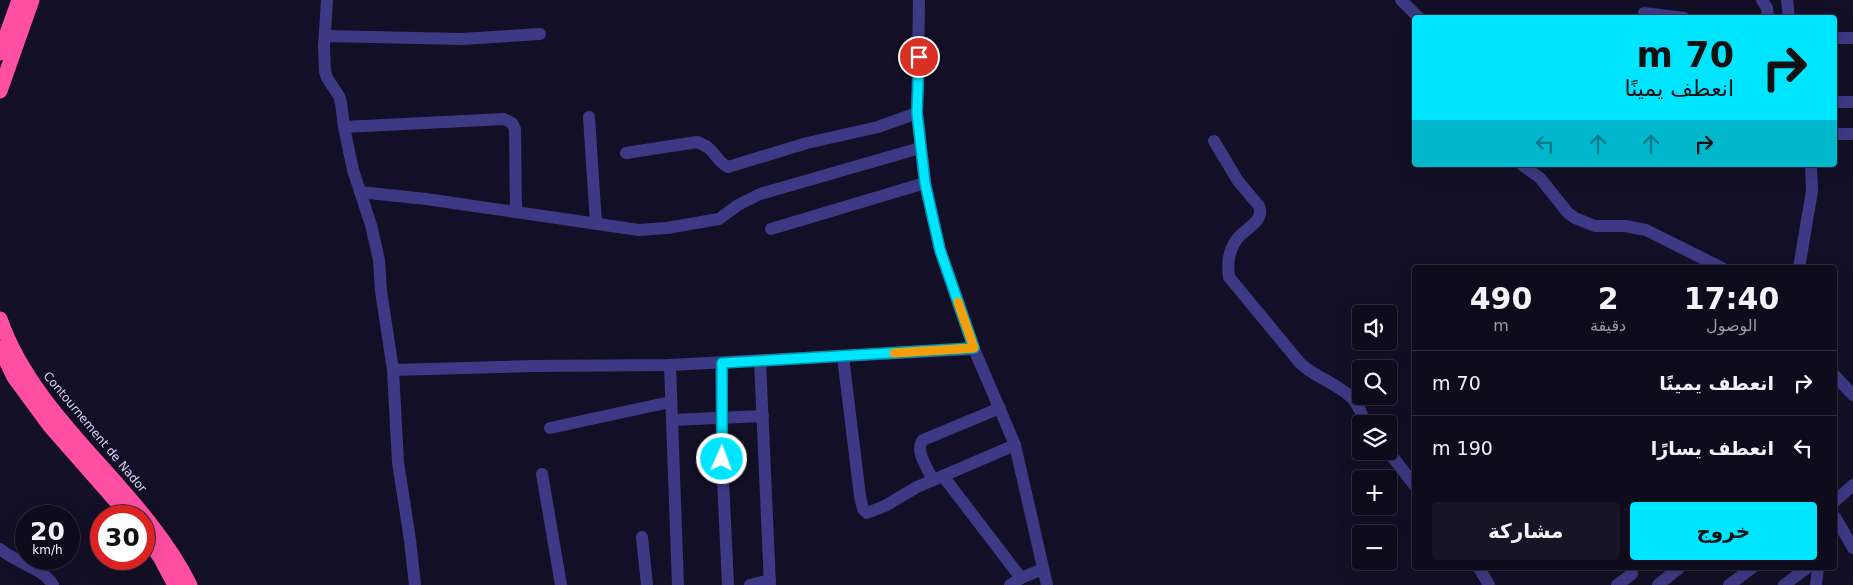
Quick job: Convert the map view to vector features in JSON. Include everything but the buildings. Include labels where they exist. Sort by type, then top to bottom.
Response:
[{"type":"highway","points":[[0,54],[19,0]]},
{"type":"highway","points":[[0,91],[32,0]]},
{"type":"highway","name":"Contournement de Nador","points":[[0,319],[10,343],[40,392],[146,516],[171,550],[190,585]]},
{"type":"highway","points":[[0,348],[14,377],[50,426],[120,505]]},
{"type":"highway","points":[[155,550],[175,585]]},
{"type":"street","points":[[327,0],[325,70],[327,78],[339,96],[353,170],[371,225],[378,260],[393,370],[398,462],[410,540],[414,585]]},
{"type":"street","points":[[919,0],[917,113],[925,183],[940,250],[974,348],[1015,444],[1048,585]]},
{"type":"street","points":[[1401,0],[1417,15]]},
{"type":"street","points":[[1762,0],[1767,8],[1768,15]]},
{"type":"street","points":[[1787,0],[1789,15]]},
{"type":"street","points":[[1644,13],[1660,15]]},
{"type":"street","points":[[325,36],[462,39],[540,34]]},
{"type":"street","points":[[1837,38],[1853,38]]},
{"type":"street","points":[[1837,102],[1853,102]]},
{"type":"street","points":[[626,153],[697,142],[714,152],[720,162],[728,167],[807,143],[878,126],[917,113]]},
{"type":"street","points":[[589,117],[596,224]]},
{"type":"street","points":[[344,127],[504,119],[512,123],[515,129],[516,212]]},
{"type":"street","points":[[1837,134],[1853,134]]},
{"type":"street","points":[[1214,142],[1238,181],[1260,206],[1261,211],[1259,218],[1235,241],[1227,260],[1229,277],[1300,363],[1307,370],[1332,384],[1353,400],[1362,415]]},
{"type":"street","points":[[360,192],[639,230],[667,228],[719,219],[738,205],[760,194],[920,148]]},
{"type":"street","points":[[1525,167],[1540,178],[1568,213],[1575,218],[1595,226],[1625,226],[1646,230],[1716,265]]},
{"type":"street","points":[[1800,265],[1812,191],[1811,167]]},
{"type":"street","points":[[771,229],[925,183]]},
{"type":"street","points":[[393,370],[670,365],[843,357],[974,348]]},
{"type":"street","points":[[843,357],[860,496],[864,512],[870,513],[917,487],[1015,444]]},
{"type":"street","points":[[750,585],[770,583],[760,361]]},
{"type":"street","points":[[722,363],[722,459],[728,585]]},
{"type":"street","points":[[670,365],[678,585]]},
{"type":"street","points":[[1837,378],[1853,395]]},
{"type":"street","points":[[550,428],[670,402]]},
{"type":"street","points":[[1000,408],[923,440],[920,443],[920,450],[938,478],[1015,582],[1043,570]]},
{"type":"street","points":[[672,420],[763,416]]},
{"type":"street","points":[[1395,460],[1412,482]]},
{"type":"street","points":[[542,474],[561,585]]},
{"type":"street","points":[[1837,499],[1853,485]]},
{"type":"street","points":[[642,537],[648,585]]},
{"type":"street","points":[[1840,537],[1853,548]]},
{"type":"street","points":[[0,549],[45,576],[53,585]]},
{"type":"street","points":[[1480,570],[1489,585]]},
{"type":"street","points":[[1658,585],[1677,570]]},
{"type":"street","points":[[1729,585],[1749,570]]},
{"type":"street","points":[[1784,585],[1804,570]]},
{"type":"street","points":[[1816,585],[1818,570]]},
{"type":"street","points":[[1617,585],[1632,574]]},
{"type":"slow traffic","points":[[894,353],[974,348],[958,302]]},
{"type":"route","points":[[722,459],[722,363],[974,348],[940,250],[925,183],[917,113],[919,57]]}]
